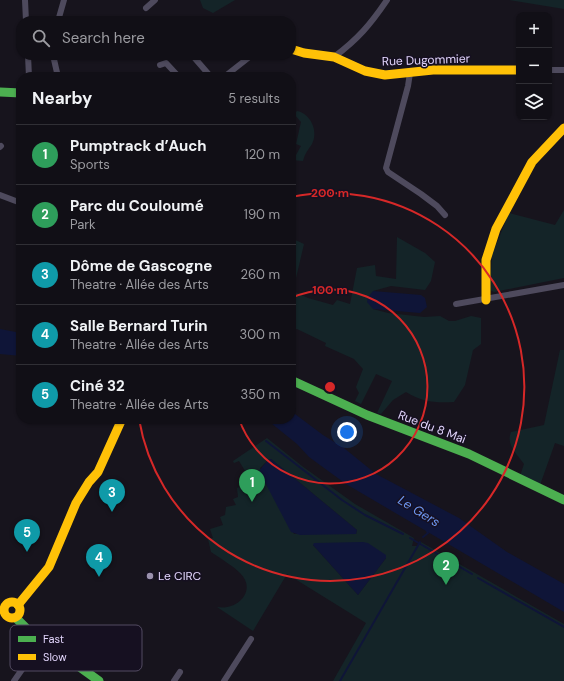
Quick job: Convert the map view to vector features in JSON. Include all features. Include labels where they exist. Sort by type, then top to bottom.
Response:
[{"type":"street","points":[[25,0],[26,16]]},
{"type":"street","points":[[59,16],[64,0]]},
{"type":"street","points":[[146,8],[155,0]]},
{"type":"street","points":[[334,57],[352,43],[370,24],[386,0]]},
{"type":"street","name":"Rue Dugommier","points":[[296,51],[334,57],[365,71],[385,75],[433,70],[516,70]]},
{"type":"street","points":[[28,60],[29,72]]},
{"type":"street","points":[[53,60],[57,72]]},
{"type":"street","points":[[196,60],[207,72]]},
{"type":"street","points":[[230,72],[246,60]]},
{"type":"street","points":[[160,65],[166,63],[174,72]]},
{"type":"street","points":[[552,70],[564,70]]},
{"type":"street","points":[[410,73],[408,86],[386,168],[388,172],[437,206],[445,215]]},
{"type":"street","points":[[0,92],[16,93]]},
{"type":"street","points":[[486,300],[486,260],[496,229],[532,162],[564,128]]},
{"type":"street","points":[[0,196],[16,201]]},
{"type":"street","points":[[456,304],[486,300],[564,285]]},
{"type":"street","name":"Rue du 8 Mai","points":[[296,382],[367,414],[469,454],[564,500]]},
{"type":"street","points":[[18,605],[52,562],[73,506],[91,479],[98,472],[120,424]]},
{"type":"street","points":[[10,602],[18,605],[20,612],[16,618],[11,619],[6,617],[2,606],[10,602]]},
{"type":"street","points":[[16,618],[22,625]]},
{"type":"street","points":[[224,681],[251,639]]},
{"type":"street","points":[[14,681],[21,671]]},
{"type":"street","points":[[85,671],[99,681]]},
{"type":"street","points":[[174,681],[180,672]]},
{"type":"shaded area","points":[[200,0],[235,0],[213,13],[203,8]]},
{"type":"shaded area","points":[[509,0],[564,0],[564,9]]},
{"type":"shaded area","points":[[296,112],[302,112],[306,115],[314,128],[314,139],[303,161],[296,160],[296,155],[301,146],[296,144],[301,122],[296,116]]},
{"type":"shaded area","points":[[564,210],[564,278],[494,292],[490,290],[492,255],[509,213],[555,225]]},
{"type":"shaded area","points":[[397,237],[425,253],[435,262],[431,281],[425,290],[391,286],[373,291],[373,309],[388,313],[424,317],[440,316],[449,321],[455,321],[471,316],[481,318],[481,344],[473,350],[465,385],[454,402],[429,401],[418,398],[406,392],[393,400],[381,414],[377,413],[392,381],[376,374],[361,404],[355,401],[359,393],[356,387],[363,369],[354,359],[325,346],[326,343],[296,329],[296,292],[308,298],[333,305],[337,300],[350,304],[357,268],[375,265],[376,276],[396,279]]},
{"type":"shaded area","points":[[296,240],[304,244],[296,278]]},
{"type":"shaded area","points":[[560,350],[564,350],[564,446],[555,443],[540,485],[520,476],[524,464],[513,449],[510,437],[511,432],[544,425]]},
{"type":"shaded area","points":[[267,438],[302,466],[355,504],[414,538],[412,546],[418,546],[421,542],[564,624],[564,681],[333,681],[366,623],[287,574],[253,631],[217,607],[232,606],[238,602],[243,598],[247,586],[245,579],[240,573],[211,552],[208,539],[213,538],[210,529],[223,525],[220,517],[225,515],[226,507],[236,505],[233,499],[238,497],[237,488],[246,484],[245,482],[250,479],[239,461],[234,463],[233,461]],"holes":[[[271,459],[357,530],[356,534],[294,534],[260,468]],[[313,545],[386,558],[358,595]]]},
{"type":"water","points":[[373,291],[421,295],[425,298],[427,307],[420,313],[373,309],[367,302],[368,297]]},
{"type":"water","points":[[0,329],[16,332],[16,356],[0,354]]},
{"type":"water","name":"Le Gers","points":[[296,415],[323,435],[344,448],[376,474],[459,518],[507,552],[564,584],[564,612],[346,484],[309,457],[297,444],[272,424],[296,424]]},
{"type":"water","points":[[271,459],[357,530],[356,534],[300,535],[291,532],[259,471],[268,460]]},
{"type":"water","points":[[314,543],[368,543],[386,555],[386,558],[358,595],[313,545]]},
{"type":"waterway","points":[[266,441],[342,500],[365,515],[403,534]]},
{"type":"waterway","name":"Le Gers","points":[[423,537],[428,533],[427,531]]},
{"type":"waterway","points":[[410,538],[472,574]]},
{"type":"waterway","points":[[340,681],[420,542]]},
{"type":"waterway","points":[[478,578],[564,627]]},
{"type":"traffic: fast","points":[[0,92],[16,93]]},
{"type":"traffic: fast","points":[[296,382],[367,415],[469,454],[564,500]]},
{"type":"traffic: fast","points":[[16,618],[23,625]]},
{"type":"traffic: fast","points":[[85,671],[99,681]]},
{"type":"traffic: slow","points":[[296,51],[334,57],[365,71],[385,75],[433,70],[516,70]]},
{"type":"traffic: slow","points":[[486,300],[486,260],[496,229],[532,162],[564,128]]},
{"type":"traffic: slow","points":[[18,605],[49,567],[76,503],[89,482],[98,472],[120,424]]},
{"type":"traffic: slow","points":[[9,602],[15,602],[20,607],[20,610],[18,616],[15,618],[9,618],[4,613],[4,607],[9,602]]},
{"type":"place","name":"Pumptrack d’Auch","points":[[252,502]]},
{"type":"place","name":"Dôme de Gascogne","points":[[112,512]]},
{"type":"place","name":"Ciné 32","points":[[27,552]]},
{"type":"place","name":"Le CIRC","points":[[150,576]]},
{"type":"place","name":"Salle Bernard Turin","points":[[99,577]]},
{"type":"place","name":"Parc du Couloumé","points":[[446,585]]}]
